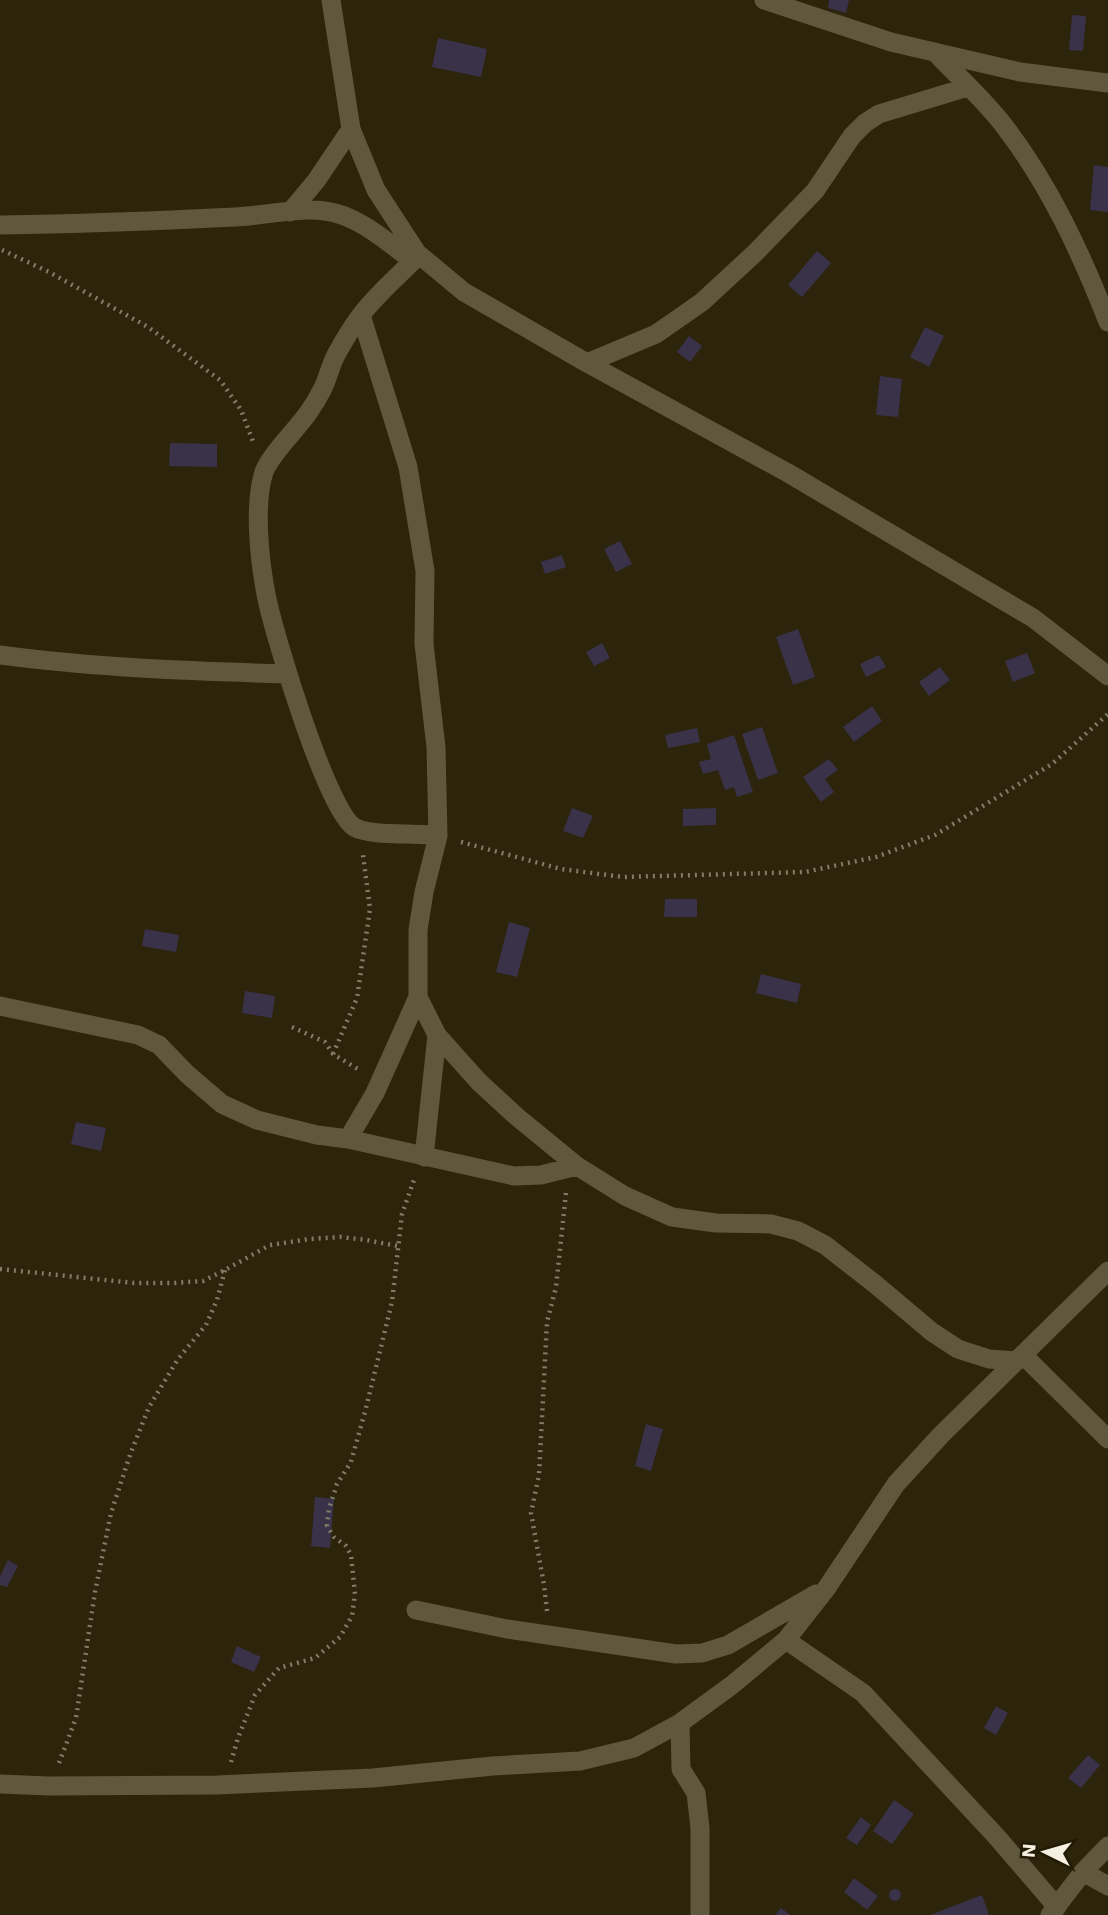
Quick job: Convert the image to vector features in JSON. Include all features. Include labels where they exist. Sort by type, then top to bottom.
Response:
[{"type":"street","points":[[331,0],[351,129],[376,190],[415,257]]},
{"type":"street","points":[[764,0],[891,42],[1020,72],[1108,83]]},
{"type":"street","points":[[935,52],[1004,125],[1040,176],[1091,278],[1108,322]]},
{"type":"street","points":[[587,363],[656,334],[702,302],[755,253],[815,191],[852,136],[865,123],[879,114],[968,87]]},
{"type":"street","points":[[290,212],[316,181],[351,129]]},
{"type":"street","points":[[0,225],[93,224],[325,211],[346,216],[415,257],[464,292],[788,473],[1033,618],[1108,676]]},
{"type":"street","points":[[415,257],[361,315],[334,357],[322,390],[264,471],[259,545],[267,600],[288,674],[306,729],[342,812],[355,828],[373,832],[438,836]]},
{"type":"street","points":[[348,1139],[375,1093],[418,996],[418,930],[438,836],[436,747],[424,645],[425,571],[408,467],[361,315]]},
{"type":"street","points":[[0,655],[158,670],[288,674]]},
{"type":"street","points":[[418,996],[437,1035],[478,1082],[573,1167],[625,1196],[672,1217],[716,1223],[771,1224],[798,1231],[825,1245],[932,1332],[958,1349],[989,1359],[1020,1358],[1108,1439]]},
{"type":"street","points":[[0,1006],[138,1035],[159,1045],[222,1104],[257,1120],[514,1176],[541,1175],[573,1167]]},
{"type":"street","points":[[424,1157],[437,1035]]},
{"type":"street","points":[[0,1784],[225,1785],[373,1778],[493,1766],[580,1761],[634,1748],[680,1723],[732,1685],[786,1640],[826,1588],[896,1484],[941,1435],[1108,1271]]},
{"type":"street","points":[[416,1610],[507,1629],[676,1654],[702,1653],[729,1645],[826,1588]]},
{"type":"street","points":[[786,1640],[863,1693],[987,1827],[1053,1911],[1083,1872],[1108,1846]]},
{"type":"street","points":[[680,1723],[681,1769],[696,1793],[700,1828],[700,1915]]},
{"type":"street","points":[[1083,1872],[1108,1886]]},
{"type":"path","points":[[0,249],[60,278],[148,327],[220,380],[241,410],[264,471]]},
{"type":"path","points":[[438,836],[561,869],[623,877],[805,873],[876,858],[935,835],[1052,764],[1108,714]]},
{"type":"path","points":[[333,1054],[357,998],[370,909],[365,861],[355,828]]},
{"type":"path","points":[[292,1027],[325,1042],[333,1054],[374,1079],[375,1093]]},
{"type":"path","points":[[225,1785],[238,1738],[255,1695],[279,1668],[315,1658],[340,1637],[352,1616],[355,1594],[351,1555],[327,1526],[329,1509],[337,1484],[351,1462],[366,1408],[392,1302],[402,1213],[424,1157]]},
{"type":"path","points":[[549,1635],[544,1585],[531,1513],[539,1475],[547,1322],[556,1287],[573,1167]]},
{"type":"path","points":[[0,1269],[134,1283],[173,1283],[202,1281],[270,1245],[341,1237],[398,1247]]},
{"type":"path","points":[[48,1786],[76,1718],[95,1592],[111,1513],[130,1455],[149,1407],[178,1359],[206,1325],[226,1270]]},
{"type":"building","points":[[829,0],[849,0],[846,13],[828,8]]},
{"type":"building","points":[[1072,15],[1086,16],[1083,51],[1069,50]]},
{"type":"building","points":[[438,38],[487,49],[481,77],[432,67]]},
{"type":"building","points":[[1094,165],[1108,167],[1108,212],[1090,210]]},
{"type":"building","points":[[817,251],[831,263],[802,297],[788,285]]},
{"type":"building","points":[[925,327],[944,336],[929,367],[910,357]]},
{"type":"building","points":[[689,336],[702,346],[690,362],[677,352]]},
{"type":"building","points":[[880,376],[902,379],[898,417],[876,415]]},
{"type":"building","points":[[170,443],[217,444],[217,467],[169,466]]},
{"type":"building","points":[[620,541],[632,564],[616,572],[604,549]]},
{"type":"building","points":[[562,555],[566,567],[545,574],[541,562]]},
{"type":"building","points":[[798,629],[815,677],[793,685],[776,637]]},
{"type":"building","points":[[602,643],[610,658],[594,666],[586,652]]},
{"type":"building","points":[[1027,653],[1035,673],[1013,682],[1005,661]]},
{"type":"building","points":[[879,655],[886,667],[866,677],[860,664]]},
{"type":"building","points":[[940,667],[950,680],[929,696],[919,682]]},
{"type":"building","points":[[872,706],[882,721],[854,742],[843,727]]},
{"type":"building","points":[[762,727],[778,773],[758,780],[742,734]]},
{"type":"building","points":[[697,728],[700,742],[668,748],[665,735]]},
{"type":"building","points":[[734,735],[753,792],[737,797],[734,787],[725,790],[718,770],[703,774],[699,762],[711,759],[707,744]]},
{"type":"building","points":[[829,759],[838,770],[825,779],[834,792],[821,802],[803,777]]},
{"type":"building","points":[[572,808],[593,816],[583,838],[563,831]]},
{"type":"building","points":[[716,808],[716,825],[683,826],[683,809]]},
{"type":"building","points":[[665,899],[697,899],[697,917],[664,917]]},
{"type":"building","points":[[509,922],[530,928],[517,977],[496,972]]},
{"type":"building","points":[[145,929],[179,935],[176,952],[142,946]]},
{"type":"building","points":[[761,974],[801,984],[797,1003],[756,993]]},
{"type":"building","points":[[245,991],[275,996],[272,1018],[242,1013]]},
{"type":"building","points":[[76,1122],[106,1128],[101,1151],[71,1144]]},
{"type":"building","points":[[646,1424],[663,1429],[651,1471],[635,1466]]},
{"type":"building","points":[[315,1497],[334,1499],[330,1548],[311,1546]]},
{"type":"building","points":[[8,1560],[18,1566],[7,1587],[0,1585],[0,1576]]},
{"type":"building","points":[[237,1646],[261,1657],[254,1672],[231,1662]]},
{"type":"building","points":[[996,1706],[1008,1713],[996,1735],[984,1728]]},
{"type":"building","points":[[1088,1755],[1100,1765],[1081,1788],[1068,1778]]},
{"type":"building","points":[[894,1800],[914,1814],[892,1844],[873,1831]]},
{"type":"building","points":[[861,1817],[871,1825],[857,1845],[846,1838]]},
{"type":"building","points":[[854,1878],[878,1896],[867,1910],[844,1892]]},
{"type":"building","points":[[890,1890],[900,1890],[900,1900],[890,1900]]},
{"type":"building","points":[[982,1895],[989,1915],[930,1915]]},
{"type":"building","points":[[781,1908],[790,1915],[775,1915]]}]
